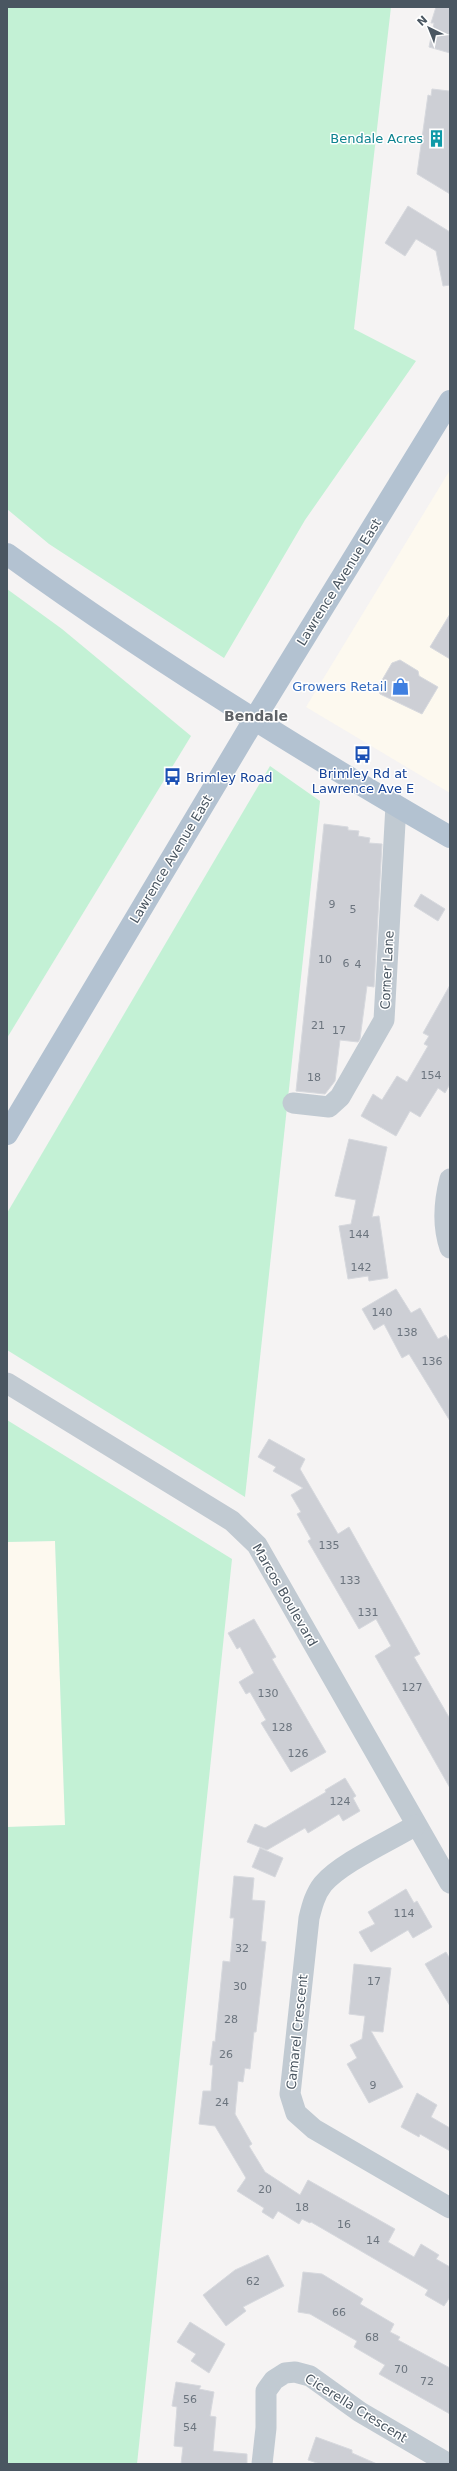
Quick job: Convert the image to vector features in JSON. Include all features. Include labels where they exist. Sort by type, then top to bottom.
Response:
[{"type":"main road","name":"Lawrence Avenue East","points":[[7,1134],[254,720],[450,401]]},
{"type":"main road","points":[[7,554],[83,609],[254,720],[450,836]]},
{"type":"street","name":"Corner Lane","points":[[293,1103],[329,1107],[340,1097],[384,1020],[396,805]]},
{"type":"street","points":[[450,1179],[444,1200],[446,1235],[450,1248]]},
{"type":"street","name":"Marcos Boulevard","points":[[7,1383],[232,1521],[257,1545],[416,1826],[450,1883]]},
{"type":"street","name":"Camarel Crescent","points":[[416,1826],[340,1869],[323,1884],[313,1901],[309,1918],[290,2094],[296,2113],[314,2129],[450,2208]]},
{"type":"street","name":"Cicerella Crescent","points":[[262,2464],[266,2428],[266,2391],[274,2380],[286,2373],[295,2372],[310,2376],[360,2412],[449,2464]]},
{"type":"shaded area","points":[[450,470],[450,793],[306,707]]},
{"type":"shaded area","points":[[55,1541],[65,1825],[7,1827],[7,1542]]},
{"type":"green space","points":[[7,7],[391,7],[354,329],[416,361],[305,520],[224,658],[49,544],[7,509]]},
{"type":"green space","points":[[7,589],[62,629],[191,736],[7,1038]]},
{"type":"green space","points":[[270,766],[320,801],[245,1497],[7,1350],[7,1213]]},
{"type":"green space","points":[[7,1420],[232,1559],[137,2464],[7,2464],[7,1827],[65,1825],[55,1541],[7,1542]]},
{"type":"building","points":[[436,7],[450,7],[450,53],[429,47],[434,23],[431,23]]},
{"type":"building","name":"Bendale Acres","points":[[432,89],[449,91],[450,194],[417,174],[428,95],[431,96]]},
{"type":"building","points":[[408,206],[450,232],[450,285],[443,286],[436,251],[416,239],[405,256],[385,243]]},
{"type":"building","points":[[450,614],[450,659],[430,647]]},
{"type":"building","points":[[400,660],[418,671],[419,676],[438,687],[422,714],[380,694],[378,687],[392,663]]},
{"type":"building","points":[[324,824],[348,827],[348,830],[359,831],[358,836],[370,838],[369,843],[382,844],[374,987],[367,986],[360,1039],[358,1042],[340,1040],[335,1081],[325,1094],[296,1091]]},
{"type":"building","points":[[421,894],[445,909],[438,921],[414,906]]},
{"type":"building","points":[[450,985],[450,1084],[445,1093],[438,1088],[420,1117],[410,1111],[396,1136],[361,1116],[373,1094],[382,1100],[397,1076],[407,1082],[428,1046],[424,1044],[429,1036],[423,1033]]},
{"type":"building","points":[[349,1139],[387,1147],[372,1217],[379,1216],[388,1278],[369,1281],[368,1276],[348,1279],[339,1226],[351,1224],[356,1200],[335,1196]]},
{"type":"building","points":[[396,1289],[411,1313],[420,1308],[438,1339],[446,1335],[450,1342],[450,1421],[409,1354],[402,1358],[384,1324],[374,1330],[362,1309]]},
{"type":"building","points":[[269,1439],[305,1459],[300,1469],[338,1534],[349,1527],[420,1654],[414,1657],[450,1719],[450,1788],[375,1656],[391,1646],[376,1619],[359,1629],[308,1541],[311,1539],[297,1514],[301,1512],[291,1495],[303,1488],[273,1471],[276,1467],[258,1457]]},
{"type":"building","points":[[254,1619],[276,1657],[272,1659],[326,1752],[291,1772],[261,1723],[266,1720],[250,1692],[246,1694],[239,1682],[254,1673],[240,1647],[237,1649],[228,1633]]},
{"type":"building","points":[[345,1778],[356,1796],[353,1798],[360,1811],[343,1821],[339,1814],[308,1833],[305,1828],[267,1850],[247,1842],[255,1824],[265,1828],[326,1792],[325,1790]]},
{"type":"building","points":[[260,1848],[283,1858],[275,1877],[252,1867]]},
{"type":"building","points":[[234,1876],[254,1878],[252,1900],[265,1901],[261,1941],[266,1942],[256,2032],[254,2032],[250,2069],[245,2068],[243,2082],[238,2081],[235,2114],[252,2144],[249,2146],[265,2172],[300,2195],[308,2180],[395,2229],[388,2242],[414,2257],[421,2244],[439,2255],[436,2259],[450,2267],[450,2297],[444,2306],[425,2295],[428,2290],[311,2222],[310,2223],[302,2219],[299,2224],[278,2211],[273,2219],[262,2212],[264,2208],[237,2191],[246,2178],[215,2126],[199,2124],[203,2091],[211,2091],[213,2065],[210,2065],[213,2041],[215,2042],[223,1961],[230,1962],[234,1918],[230,1918]]},
{"type":"building","points":[[406,1889],[414,1903],[417,1901],[432,1927],[413,1938],[408,1930],[371,1952],[359,1932],[375,1924],[368,1912]]},
{"type":"building","points":[[446,1952],[450,1959],[450,2006],[425,1964]]},
{"type":"building","points":[[354,1964],[391,1968],[383,2032],[371,2031],[403,2087],[369,2103],[347,2064],[357,2058],[350,2045],[362,2039],[365,2016],[349,2014]]},
{"type":"building","points":[[417,2093],[437,2105],[431,2117],[450,2128],[450,2151],[420,2134],[419,2137],[401,2127]]},
{"type":"building","points":[[268,2255],[284,2286],[243,2307],[246,2311],[226,2326],[203,2295],[235,2270]]},
{"type":"building","points":[[303,2272],[322,2274],[363,2299],[360,2304],[394,2324],[390,2332],[400,2337],[398,2340],[450,2368],[450,2414],[379,2374],[385,2365],[354,2347],[357,2341],[310,2314],[298,2312]]},
{"type":"building","points":[[190,2322],[225,2344],[209,2373],[191,2361],[196,2354],[177,2342]]},
{"type":"building","points":[[176,2382],[201,2386],[199,2389],[214,2392],[210,2416],[216,2417],[213,2451],[247,2454],[247,2464],[181,2464],[183,2447],[174,2446],[177,2407],[172,2406]]},
{"type":"building","points":[[316,2437],[352,2450],[352,2453],[377,2464],[320,2464],[308,2460]]},
{"type":"place","name":"Bendale Acres","points":[[436,138]]},
{"type":"place","name":"Growers Retail","points":[[400,686]]},
{"type":"place","name":"Brimley Rd at Lawrence Ave E","points":[[363,754]]},
{"type":"place","name":"Brimley Road","points":[[173,777]]},
{"type":"district","name":"Bendale","points":[[256,716]]}]
